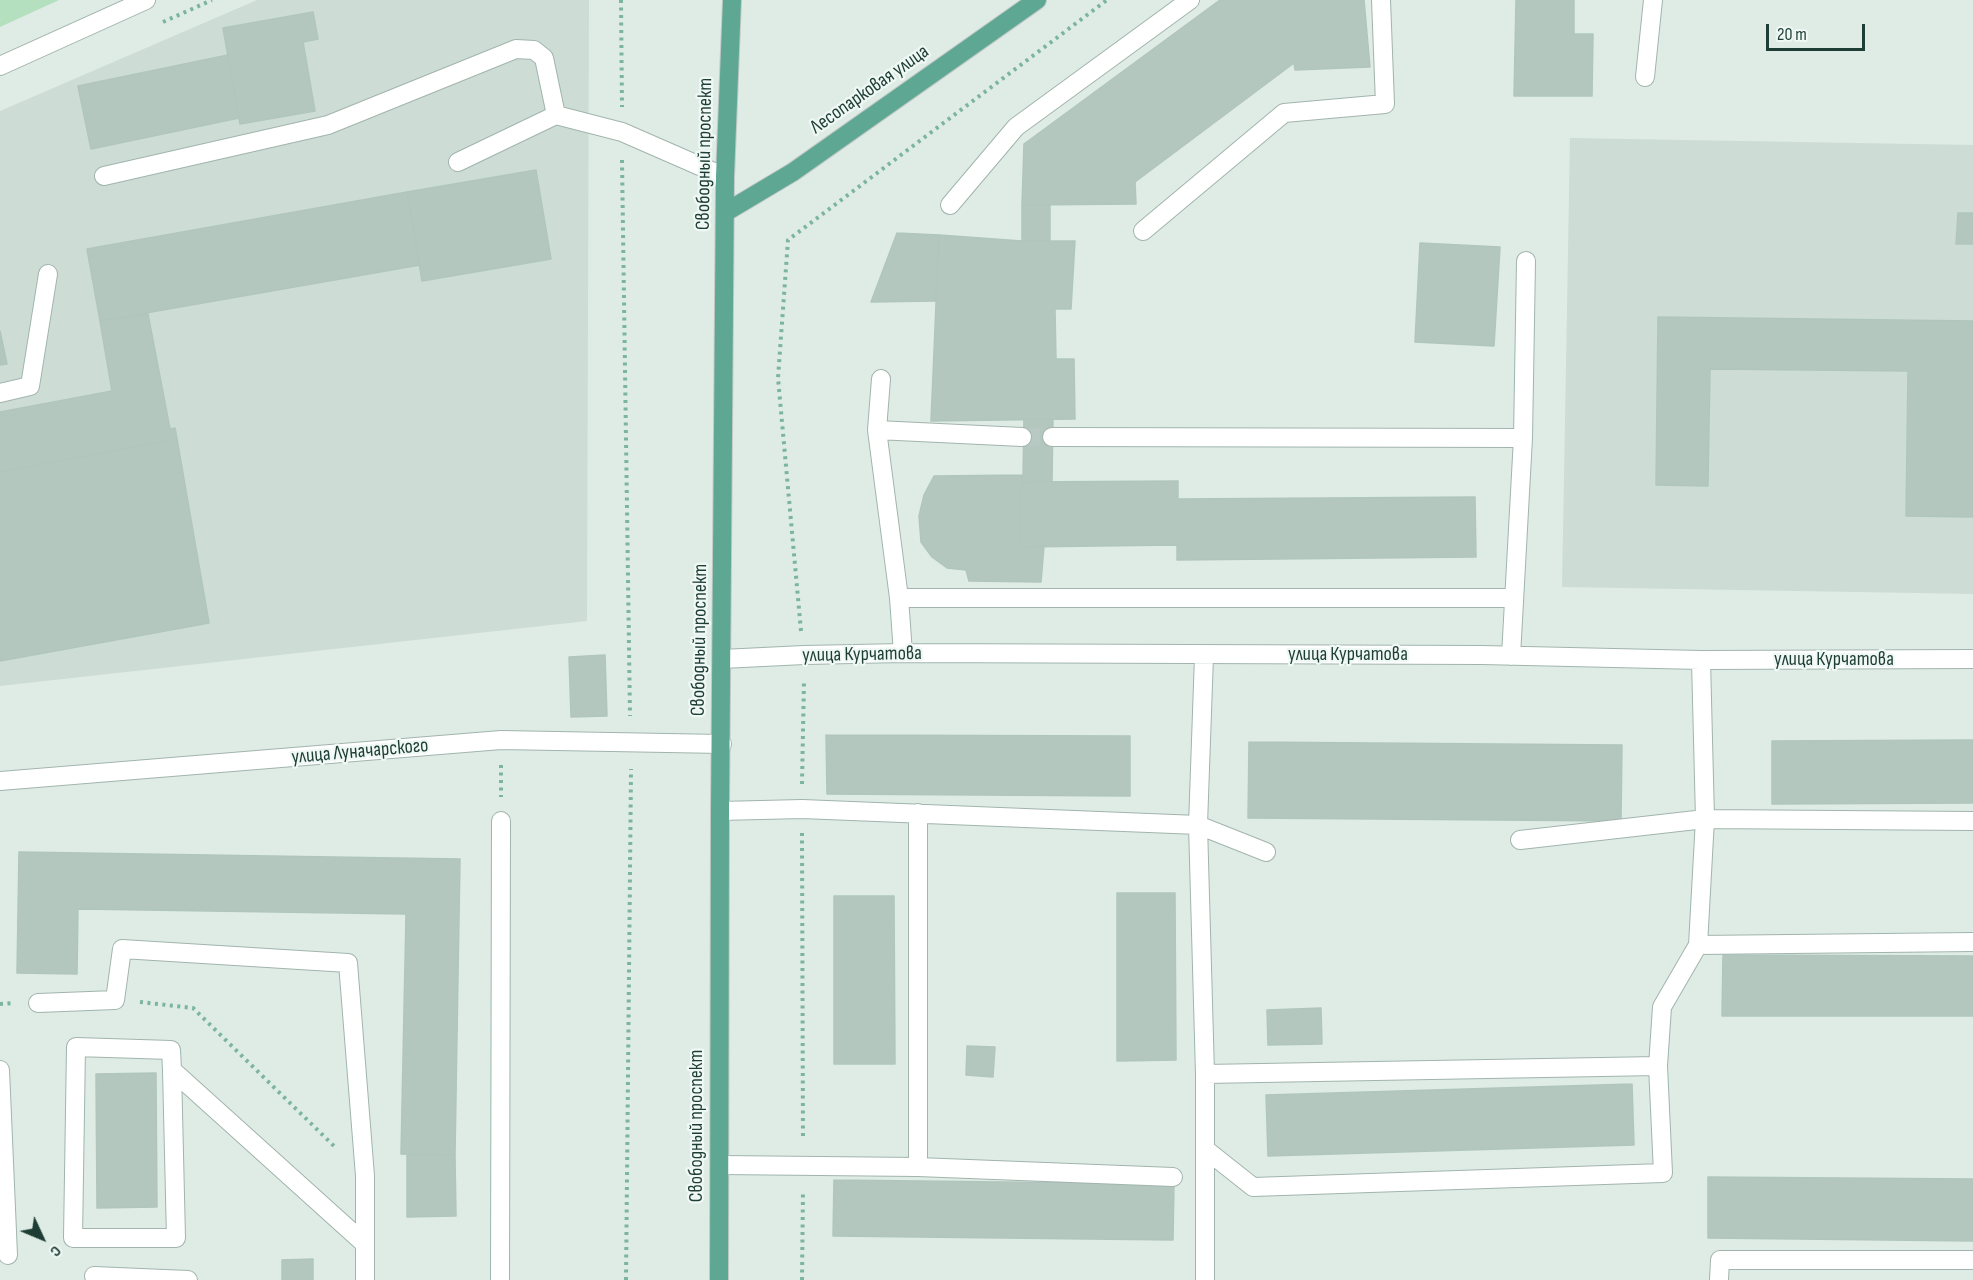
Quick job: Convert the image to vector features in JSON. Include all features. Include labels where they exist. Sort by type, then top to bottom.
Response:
[{"type":"main road","name":"Свободный проспект","points":[[719,1280],[725,177],[732,0]]},
{"type":"main road","name":"Лесопарковая улица","points":[[726,212],[793,172],[1037,0]]},
{"type":"street","points":[[0,66],[146,0]]},
{"type":"street","points":[[950,205],[1016,127],[1190,0]]},
{"type":"street","points":[[1143,231],[1284,113],[1385,104],[1381,0]]},
{"type":"street","points":[[1645,77],[1653,0]]},
{"type":"street","points":[[104,176],[328,125],[516,49],[534,50],[544,58],[556,115]]},
{"type":"street","points":[[458,162],[556,115],[622,132],[725,177]]},
{"type":"street","points":[[1511,656],[1523,438],[1526,261]]},
{"type":"street","points":[[0,393],[30,386],[48,274]]},
{"type":"street","points":[[881,379],[877,430],[899,598],[903,654]]},
{"type":"street","points":[[877,430],[1022,437]]},
{"type":"street","points":[[1052,437],[1523,438]]},
{"type":"street","points":[[899,598],[1513,598]]},
{"type":"street","name":"улица Курчатова","points":[[722,659],[903,654],[1511,656],[1701,660],[1973,659]]},
{"type":"street","points":[[1204,656],[1198,825],[1205,1074],[1205,1280]]},
{"type":"street","points":[[1205,1149],[1253,1186],[1663,1173],[1658,1066],[1662,1007],[1698,945],[1705,819],[1701,660]]},
{"type":"street","name":"улица Луначарского","points":[[0,781],[501,740],[722,744]]},
{"type":"street","points":[[720,811],[802,809],[1198,825],[1266,852]]},
{"type":"street","points":[[918,813],[918,1167]]},
{"type":"street","points":[[1520,840],[1705,819],[1973,820]]},
{"type":"street","points":[[500,1280],[501,822]]},
{"type":"street","points":[[1698,945],[1973,942]]},
{"type":"street","points":[[38,1003],[115,1000],[122,949],[348,963],[365,1176],[365,1280]]},
{"type":"street","points":[[172,1070],[176,1238],[73,1238],[76,1047],[171,1050],[172,1070],[365,1244]]},
{"type":"street","points":[[1205,1074],[1658,1066]]},
{"type":"street","points":[[0,1070],[8,1255]]},
{"type":"street","points":[[720,1165],[918,1167],[1173,1177]]},
{"type":"street","points":[[1719,1280],[1720,1260],[1973,1260]]},
{"type":"street","points":[[94,1276],[188,1280]]},
{"type":"path","points":[[621,0],[631,743],[626,1280]]},
{"type":"path","points":[[802,1280],[804,655],[778,378],[788,240],[1107,0]]},
{"type":"path","points":[[501,740],[501,822]]},
{"type":"path","points":[[115,1000],[193,1008],[365,1176]]},
{"type":"shaded area","points":[[257,0],[589,0],[587,621],[0,686],[0,111]]},
{"type":"shaded area","points":[[1570,138],[1973,145],[1973,594],[1562,587]]},
{"type":"green space","points":[[0,0],[59,0],[0,27]]},
{"type":"building","points":[[1220,0],[1364,0],[1370,67],[1295,70],[1294,63],[1135,182],[1136,204],[1022,205],[1024,144]]},
{"type":"building","points":[[1516,0],[1574,0],[1574,34],[1593,34],[1592,96],[1514,96]]},
{"type":"building","points":[[313,12],[318,39],[303,42],[315,111],[240,124],[223,28]]},
{"type":"building","points":[[228,55],[239,118],[91,149],[78,86]]},
{"type":"building","points":[[536,170],[551,259],[422,281],[407,192]]},
{"type":"building","points":[[407,192],[420,265],[100,321],[87,249]]},
{"type":"building","points":[[1022,205],[1050,205],[1050,240],[1022,241]]},
{"type":"building","points":[[1958,213],[1973,213],[1973,244],[1956,244]]},
{"type":"building","points":[[897,233],[939,235],[935,301],[871,302]]},
{"type":"building","points":[[939,235],[1022,241],[1075,241],[1071,309],[1055,309],[1056,359],[1074,359],[1075,419],[931,421]]},
{"type":"building","points":[[1420,243],[1500,247],[1494,346],[1415,342]]},
{"type":"building","points":[[148,314],[170,429],[175,428],[177,439],[0,472],[0,412],[112,391],[100,321]]},
{"type":"building","points":[[1658,317],[1973,321],[1973,517],[1906,516],[1908,371],[1710,369],[1708,486],[1656,485]]},
{"type":"building","points":[[0,331],[7,364],[0,365]]},
{"type":"building","points":[[1024,419],[1053,419],[1052,482],[1021,482]]},
{"type":"building","points":[[177,439],[209,623],[0,661],[0,472]]},
{"type":"building","points":[[1023,475],[1021,482],[1021,547],[1044,546],[1041,582],[969,581],[966,570],[947,568],[932,557],[921,542],[919,516],[924,495],[934,476]]},
{"type":"building","points":[[1178,481],[1178,499],[1475,497],[1476,557],[1177,560],[1177,545],[1021,547],[1021,482]]},
{"type":"building","points":[[605,655],[607,716],[571,717],[569,657]]},
{"type":"building","points":[[826,735],[1130,736],[1130,796],[827,794]]},
{"type":"building","points":[[1973,740],[1973,803],[1772,804],[1772,741]]},
{"type":"building","points":[[1249,742],[1622,745],[1621,821],[1248,818]]},
{"type":"building","points":[[19,852],[460,859],[455,1155],[401,1154],[406,914],[78,909],[77,974],[17,973]]},
{"type":"building","points":[[1117,893],[1175,893],[1176,1060],[1117,1061]]},
{"type":"building","points":[[834,896],[894,896],[895,1064],[834,1064]]},
{"type":"building","points":[[1723,955],[1973,956],[1973,1016],[1722,1016]]},
{"type":"building","points":[[1321,1008],[1322,1044],[1268,1045],[1267,1010]]},
{"type":"building","points":[[967,1046],[995,1047],[993,1077],[966,1075]]},
{"type":"building","points":[[156,1073],[157,1207],[97,1208],[96,1074]]},
{"type":"building","points":[[1632,1084],[1634,1145],[1268,1156],[1266,1095]]},
{"type":"building","points":[[407,1154],[455,1155],[456,1216],[407,1217]]},
{"type":"building","points":[[1708,1177],[1973,1179],[1973,1241],[1708,1238]]},
{"type":"building","points":[[834,1180],[1174,1184],[1173,1240],[833,1236]]},
{"type":"building","points":[[313,1259],[313,1280],[282,1280],[282,1260]]},
{"type":"tunnel","points":[[1022,437],[1052,437]]}]
